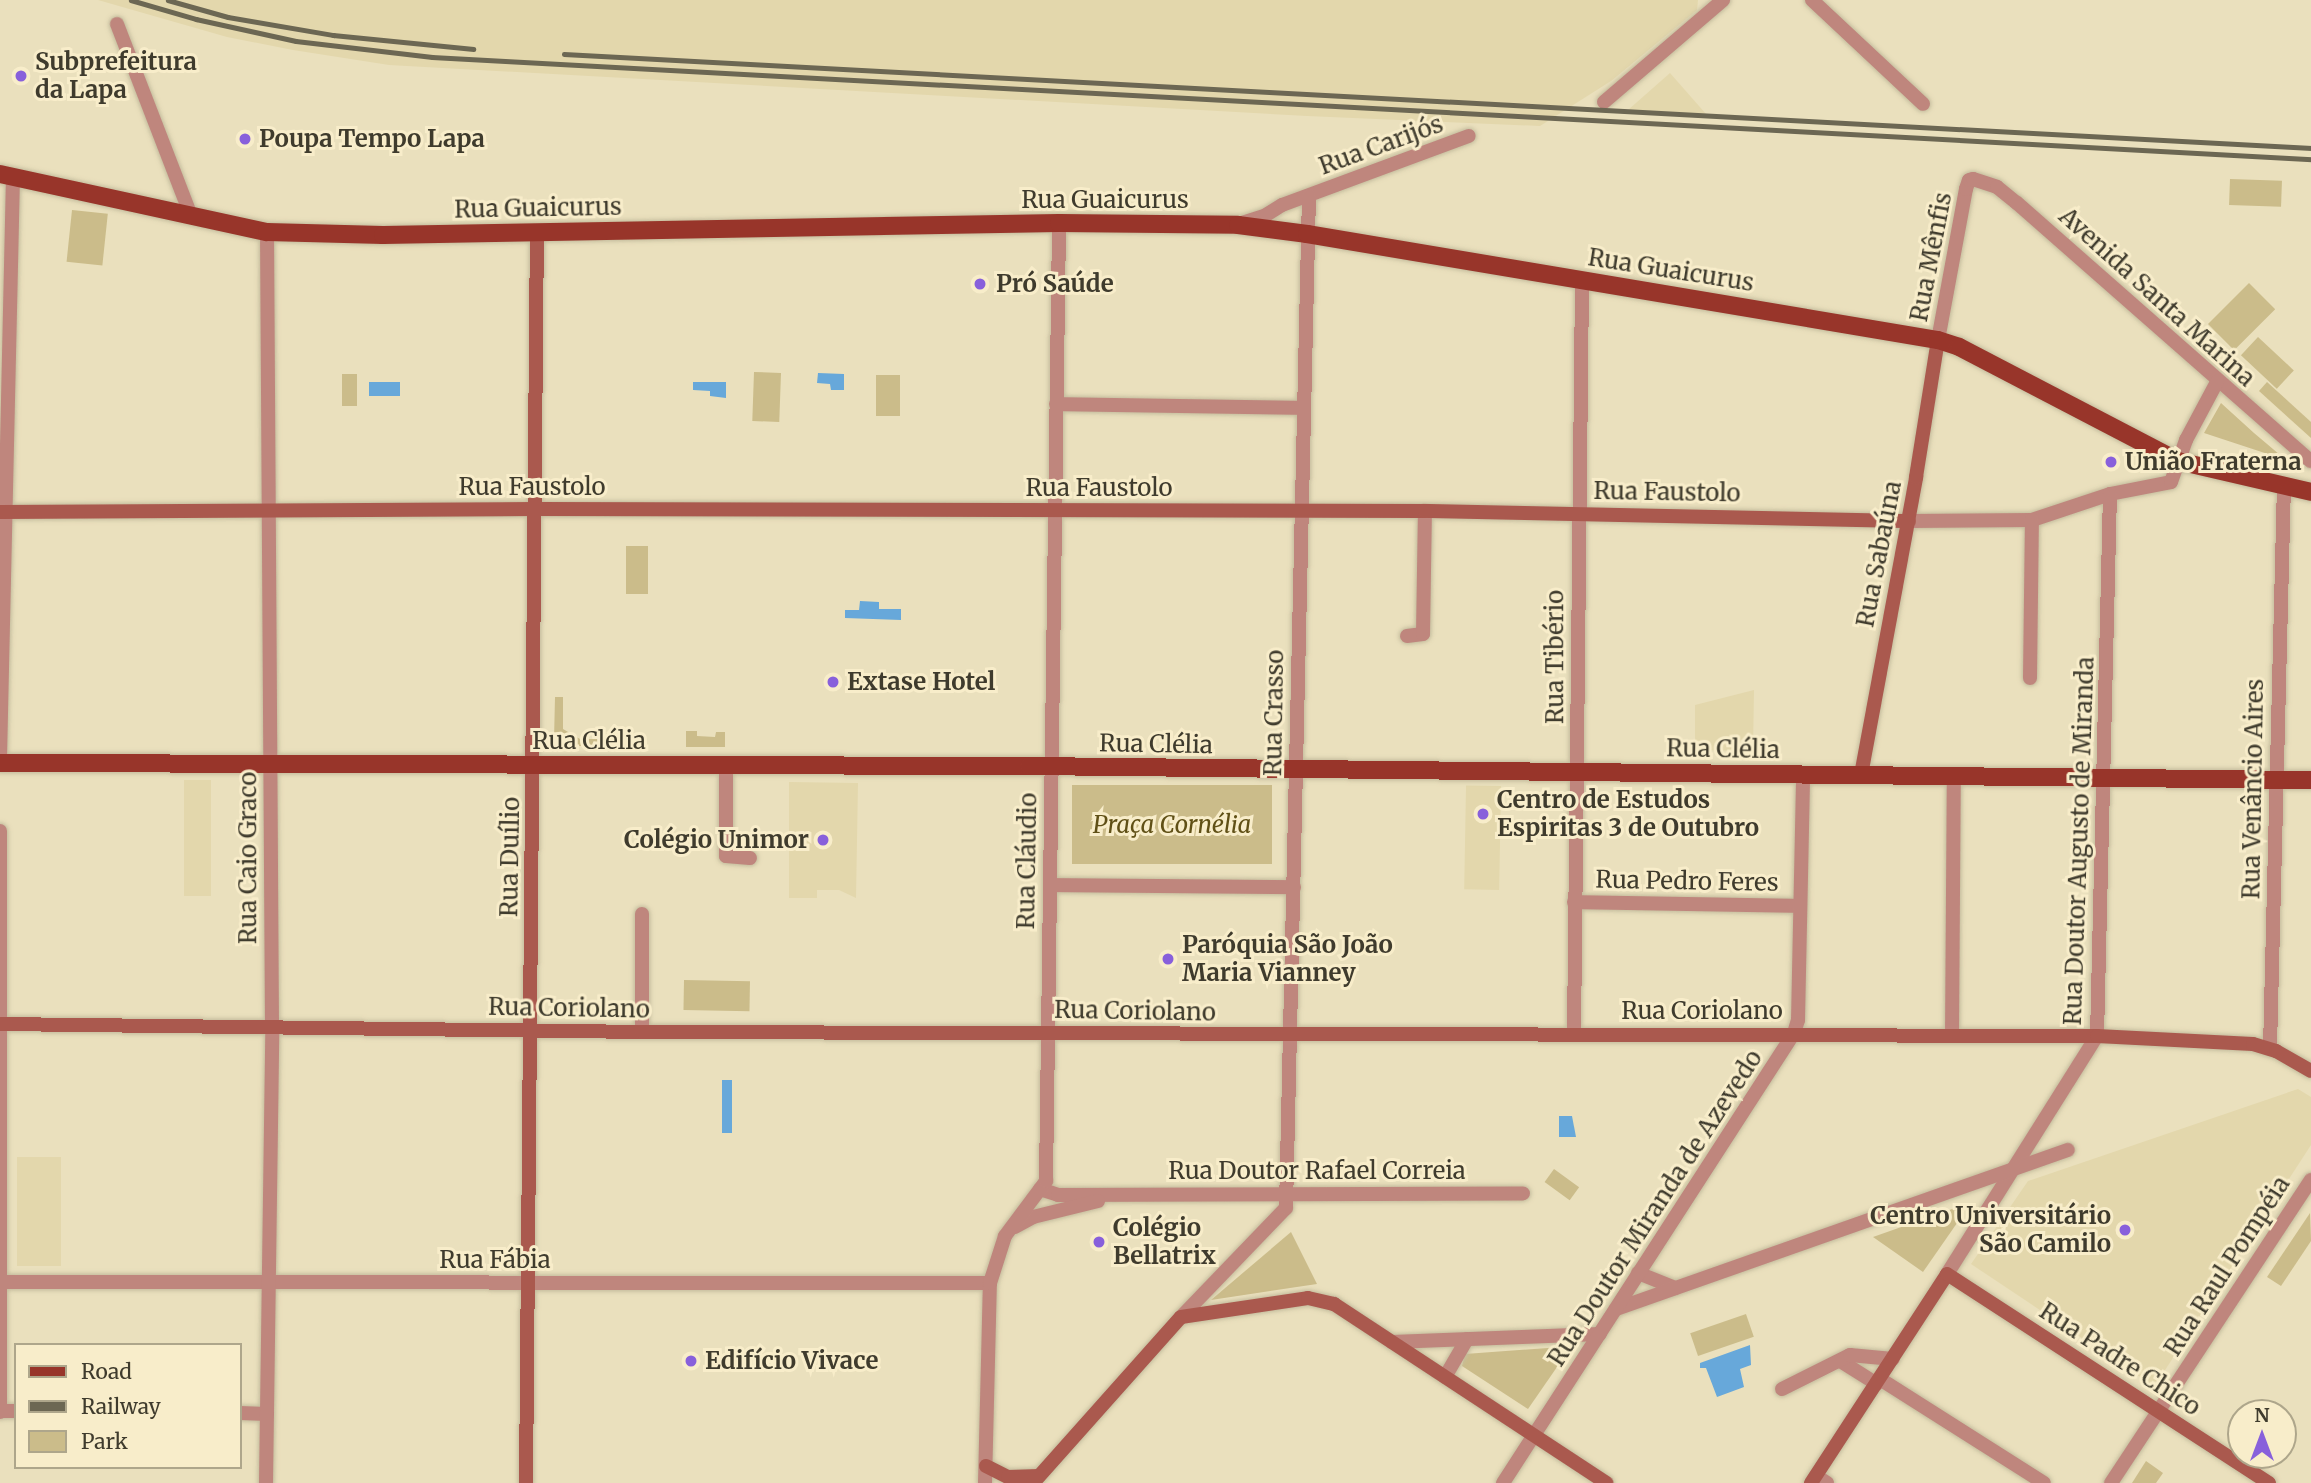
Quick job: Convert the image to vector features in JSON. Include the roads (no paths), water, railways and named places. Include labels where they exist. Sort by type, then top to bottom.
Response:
[{"type":"main road","name":"Rua Guaicurus","points":[[6,176],[267,232],[383,235],[1059,223],[1238,225],[1307,234],[1938,340],[1959,347],[2178,461],[2311,492]]},
{"type":"main road","name":"Rua Clélia","points":[[0,761],[1296,769],[2311,780]]},
{"type":"street","points":[[1604,102],[1723,0]]},
{"type":"street","points":[[1812,0],[1923,104]]},
{"type":"street","points":[[117,24],[191,216]]},
{"type":"street","name":"Rua Carijós","points":[[1238,225],[1309,195],[1469,136]]},
{"type":"street","points":[[0,761],[6,176]]},
{"type":"street","name":"Avenida Santa Marina","points":[[1968,182],[1973,180],[1997,187],[2217,382],[2311,461]]},
{"type":"street","name":"Rua Mênfis","points":[[1938,340],[1968,182]]},
{"type":"street","name":"Rua Carijós","points":[[1307,234],[1309,195]]},
{"type":"street","name":"Rua Cláudio","points":[[985,1483],[990,1283],[994,1262],[1010,1229],[1046,1181],[1059,223]]},
{"type":"street","name":"Rua Caio Graco","points":[[266,1483],[272,1026],[267,232]]},
{"type":"street","name":"Rua Duílio","points":[[526,1483],[537,232]]},
{"type":"street","name":"Rua Crasso","points":[[1287,1194],[1307,234]]},
{"type":"street","name":"Rua Tibério","points":[[1574,1034],[1582,281]]},
{"type":"street","name":"Rua Sabaúna","points":[[1861,775],[1909,521],[1938,340]]},
{"type":"street","points":[[2178,461],[2217,382]]},
{"type":"street","points":[[1056,404],[1303,408]]},
{"type":"street","name":"Rua Faustolo","points":[[2,512],[535,509],[1425,511],[1909,521],[2032,520],[2110,494],[2171,482],[2178,461]]},
{"type":"street","name":"Rua Venâncio Aires","points":[[2270,1048],[2284,484]]},
{"type":"street","name":"Rua Doutor Augusto de Miranda","points":[[1818,1480],[2097,1036],[2110,494]]},
{"type":"street","points":[[1407,636],[1420,636],[1423,632],[1425,511]]},
{"type":"street","points":[[2030,678],[2032,520]]},
{"type":"street","points":[[726,766],[726,856],[750,858]]},
{"type":"street","name":"Rua Doutor Miranda de Azevedo","points":[[1503,1483],[1794,1033],[1798,1020],[1803,774]]},
{"type":"street","points":[[1952,1035],[1954,776]]},
{"type":"street","points":[[0,831],[0,1411]]},
{"type":"street","points":[[1050,885],[1294,887]]},
{"type":"street","name":"Rua Pedro Feres","points":[[1574,902],[1800,906]]},
{"type":"street","points":[[642,914],[642,1032]]},
{"type":"street","name":"Rua Coriolano","points":[[0,1024],[1291,1036],[1794,1033],[2097,1036],[2236,1042],[2270,1048]]},
{"type":"street","points":[[2270,1048],[2311,1071]]},
{"type":"street","points":[[1616,1309],[2068,1150]]},
{"type":"street","name":"Rua Raul Pompéia","points":[[2111,1483],[2311,1180]]},
{"type":"street","points":[[1972,1184],[2000,1191]]},
{"type":"street","name":"Rua Doutor Rafael Correia","points":[[1040,1189],[1058,1195],[1523,1193]]},
{"type":"street","points":[[986,1466],[1008,1477],[1036,1480],[1181,1317],[1286,1208],[1287,1194]]},
{"type":"street","name":"Rua Doutor Rafael Correia","points":[[1010,1229],[1033,1217],[1098,1202],[1111,1195]]},
{"type":"street","points":[[1638,1273],[1675,1288]]},
{"type":"street","name":"Rua Padre Chico","points":[[1947,1274],[2269,1483]]},
{"type":"street","name":"Rua Fábia","points":[[1,1282],[990,1283]]},
{"type":"street","points":[[1181,1317],[1308,1298],[1332,1304],[1606,1483]]},
{"type":"street","points":[[1392,1342],[1600,1334]]},
{"type":"street","points":[[1445,1377],[1467,1339]]},
{"type":"street","points":[[1782,1389],[1819,1369],[1842,1362],[1850,1355],[1893,1359]]},
{"type":"street","points":[[1842,1362],[1878,1381],[2044,1483]]},
{"type":"street","points":[[242,1413],[267,1414]]},
{"type":"water","points":[[818,373],[844,374],[844,390],[831,390],[830,384],[817,383]]},
{"type":"water","points":[[369,382],[400,382],[400,396],[369,396]]},
{"type":"water","points":[[693,382],[726,382],[726,398],[710,396],[710,391],[693,390]]},
{"type":"water","points":[[860,601],[879,602],[879,609],[901,609],[901,620],[845,618],[845,610],[859,610]]},
{"type":"water","points":[[722,1080],[732,1080],[732,1133],[722,1133]]},
{"type":"water","points":[[1559,1116],[1572,1116],[1576,1137],[1559,1137]]},
{"type":"water","points":[[1750,1345],[1751,1365],[1740,1369],[1744,1387],[1717,1397],[1706,1368],[1700,1368],[1700,1363]]},
{"type":"railway","points":[[131,0],[196,19],[296,41],[432,57],[2311,159]]},
{"type":"railway","points":[[168,0],[228,17],[333,35],[473,49]]},
{"type":"railway","points":[[564,54],[2311,148]]},
{"type":"place","name":"Subprefeitura da Lapa","points":[[21,76]]},
{"type":"place","name":"Poupa Tempo Lapa","points":[[245,139]]},
{"type":"place","name":"Pró Saúde","points":[[980,284]]},
{"type":"place","name":"União Fraterna","points":[[2111,462]]},
{"type":"place","name":"Extase Hotel","points":[[833,682]]},
{"type":"place","name":"Centro de Estudos Espiritas 3 de Outubro","points":[[1483,814]]},
{"type":"place","name":"Colégio Unimor","points":[[823,840]]},
{"type":"place","name":"Paróquia São João Maria Vianney","points":[[1168,959]]},
{"type":"place","name":"Centro Universitário São Camilo","points":[[2125,1230]]},
{"type":"place","name":"Colégio Bellatrix","points":[[1099,1242]]},
{"type":"place","name":"Edifício Vivace","points":[[691,1361]]},
{"type":"park label","name":"Praça Cornélia","points":[[1172,825]]}]
